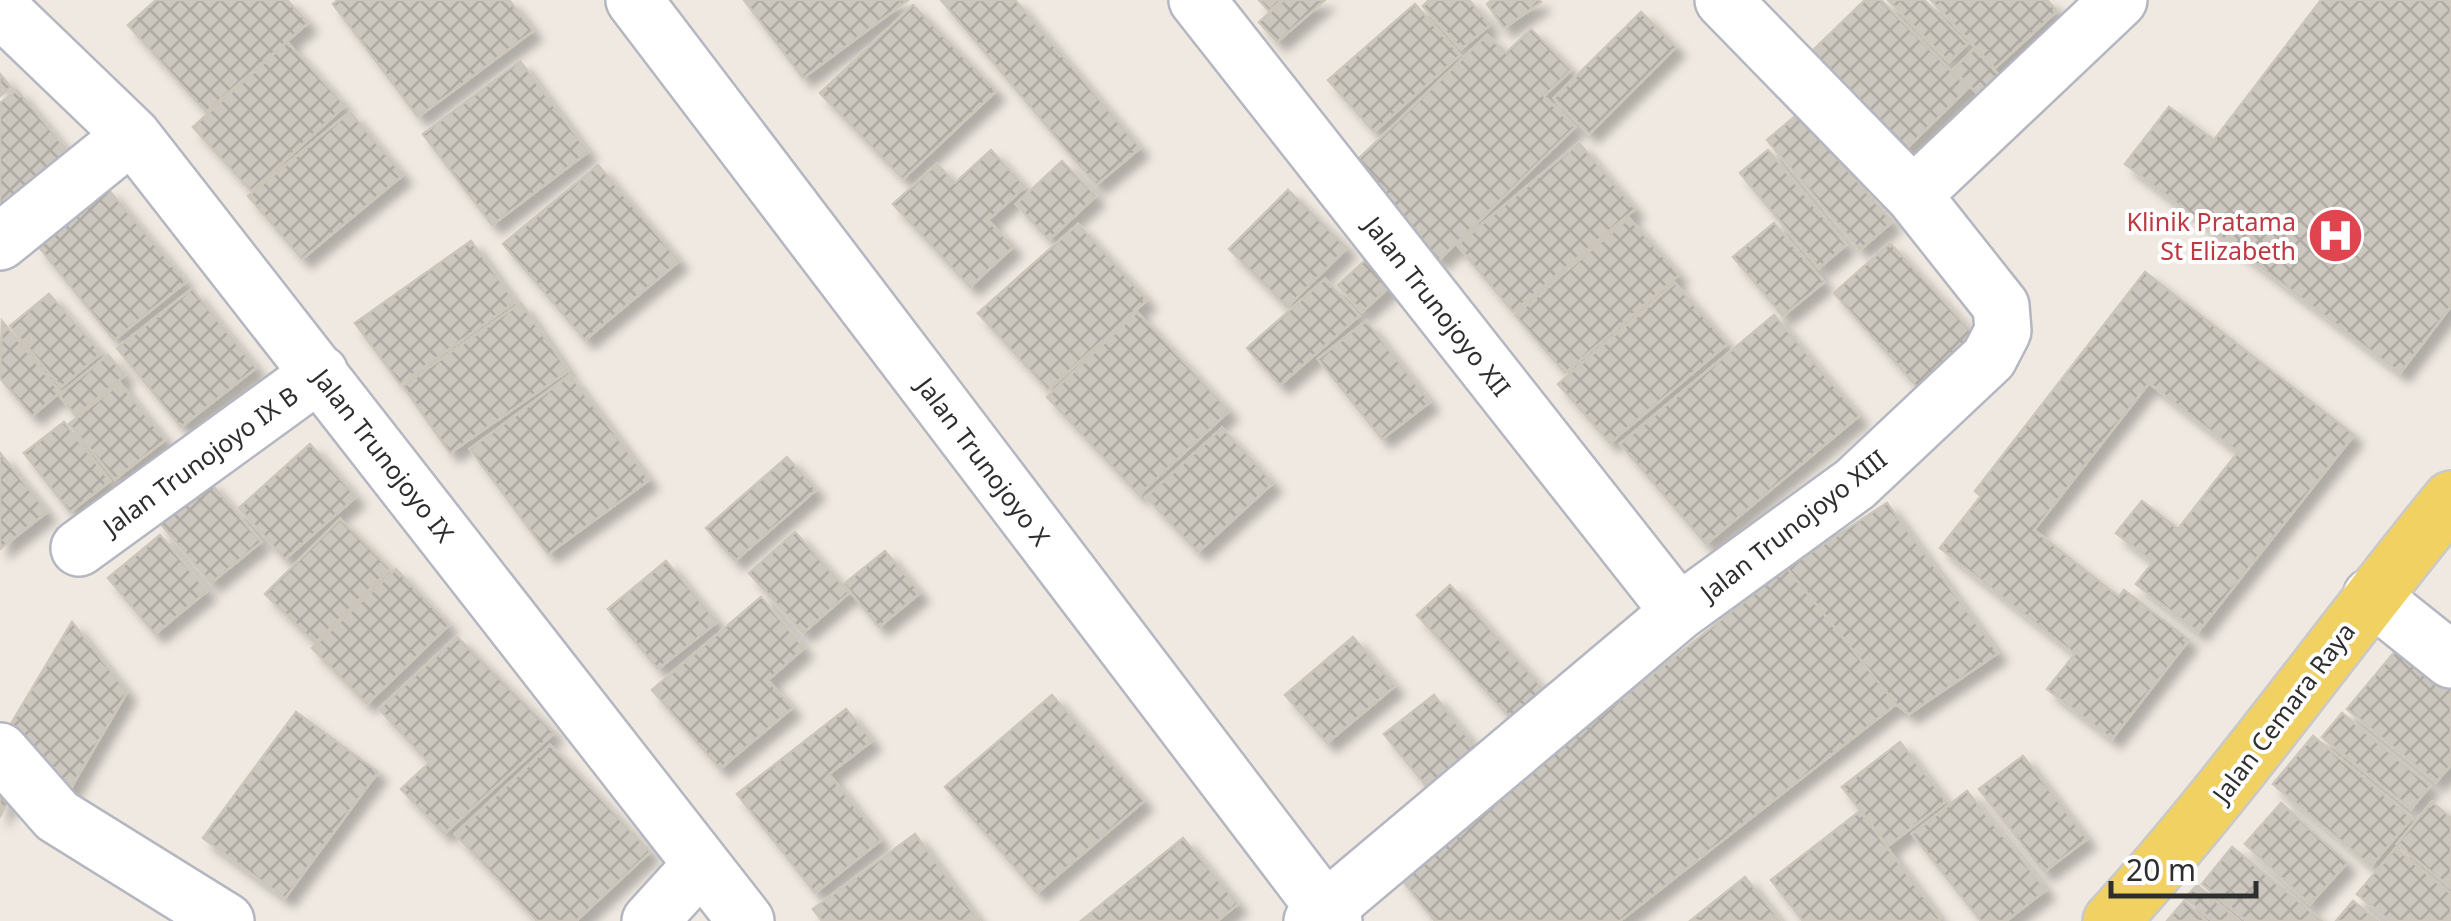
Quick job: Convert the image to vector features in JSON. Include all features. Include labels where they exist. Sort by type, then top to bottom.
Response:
[{"type":"main road","name":"Jalan Cemara Raya","points":[[2111,921],[2188,836],[2371,596],[2451,500]]},
{"type":"street","name":"Jalan Trunojoyo X","points":[[634,0],[1324,918]]},
{"type":"street","name":"Jalan Trunojoyo XII","points":[[1197,0],[1679,612]]},
{"type":"street","points":[[1913,196],[2120,0]]},
{"type":"street","name":"Jalan Trunojoyo XIII","points":[[1324,918],[1679,612],[1855,484],[1990,358],[2003,331],[2001,306],[1913,196],[1730,3]]},
{"type":"street","name":"Jalan Trunojoyo IX","points":[[0,8],[132,135],[746,921]]},
{"type":"street","points":[[0,242],[132,135]]},
{"type":"street","name":"Jalan Trunojoyo IX B","points":[[79,548],[320,373]]},
{"type":"street","points":[[2371,596],[2451,660]]},
{"type":"street","points":[[0,751],[57,816],[226,921]]},
{"type":"street","points":[[650,921],[700,866]]},
{"type":"building","points":[[156,0],[287,0],[308,23],[206,112],[128,25]]},
{"type":"building","points":[[338,0],[509,0],[533,31],[418,117],[333,4]]},
{"type":"building","points":[[744,0],[908,0],[803,78]]},
{"type":"building","points":[[941,0],[1015,0],[1140,148],[1096,185]]},
{"type":"building","points":[[1259,0],[1282,0],[1269,11]]},
{"type":"building","points":[[1284,0],[1325,0],[1277,42],[1259,22]]},
{"type":"building","points":[[1429,0],[1469,0],[1490,25],[1461,49],[1423,6]]},
{"type":"building","points":[[1492,0],[1541,2],[1504,28],[1487,4]]},
{"type":"building","points":[[1865,0],[1881,0],[1968,88],[1901,154],[1805,58]]},
{"type":"building","points":[[1888,0],[1924,0],[1967,44],[1949,62]]},
{"type":"building","points":[[1931,0],[2047,0],[2057,11],[1995,68]]},
{"type":"building","name":"Klinik Pratama St Elizabeth","points":[[2321,0],[2451,0],[2451,306],[2400,373],[2125,164],[2169,107],[2214,140]]},
{"type":"building","points":[[1415,4],[1460,55],[1374,132],[1328,80]]},
{"type":"building","points":[[913,5],[996,91],[903,179],[820,93]]},
{"type":"building","points":[[1641,12],[1676,47],[1589,134],[1554,98]]},
{"type":"building","points":[[1531,29],[1571,70],[1544,96],[1575,127],[1438,261],[1348,169],[1487,35],[1506,53]]},
{"type":"building","points":[[287,42],[345,106],[251,191],[193,127]]},
{"type":"building","points":[[1974,49],[2001,77],[1981,97],[1953,70]]},
{"type":"building","points":[[520,61],[588,152],[492,225],[423,134]]},
{"type":"building","points":[[0,74],[11,87],[0,96]]},
{"type":"building","points":[[17,90],[80,166],[0,231],[0,103]]},
{"type":"building","points":[[350,112],[403,175],[302,259],[248,196]]},
{"type":"building","points":[[1799,113],[1892,222],[1860,250],[1767,140]]},
{"type":"building","points":[[1579,143],[1635,209],[1513,312],[1457,245]]},
{"type":"building","points":[[991,150],[1025,187],[988,220],[1013,247],[970,287],[893,204],[937,164],[955,183]]},
{"type":"building","points":[[1768,150],[1846,245],[1819,268],[1740,173]]},
{"type":"building","points":[[1062,161],[1096,196],[1049,240],[1016,204]]},
{"type":"building","points":[[598,165],[679,261],[585,340],[503,244]]},
{"type":"building","points":[[108,189],[186,282],[114,340],[38,246]]},
{"type":"building","points":[[1288,190],[1347,248],[1287,307],[1229,249]]},
{"type":"building","points":[[1629,218],[1679,275],[1565,373],[1515,315]]},
{"type":"building","points":[[1774,223],[1824,282],[1783,316],[1733,257]]},
{"type":"building","points":[[1078,224],[1147,300],[1048,390],[978,313]]},
{"type":"building","points":[[471,241],[515,302],[400,384],[355,323]]},
{"type":"building","points":[[1890,243],[1976,337],[1918,388],[1834,293]]},
{"type":"building","points":[[1372,254],[1397,280],[1362,312],[1338,285]]},
{"type":"building","points":[[2145,272],[2354,435],[2198,632],[2136,584],[2153,562],[2116,533],[2142,501],[2178,529],[2238,452],[2149,383],[2034,530],[2119,597],[2124,590],[2189,640],[2112,739],[2047,689],[2075,654],[1940,548],[1981,496],[1975,491]]},
{"type":"building","points":[[1325,279],[1359,316],[1280,385],[1247,348]]},
{"type":"building","points":[[1675,283],[1727,344],[1610,443],[1558,384]]},
{"type":"building","points":[[192,289],[256,368],[181,427],[117,348]]},
{"type":"building","points":[[49,294],[101,353],[61,387],[10,326]]},
{"type":"building","points":[[521,303],[568,371],[450,453],[403,386]]},
{"type":"building","points":[[1137,312],[1229,411],[1139,495],[1047,397]]},
{"type":"building","points":[[1774,315],[1859,416],[1706,544],[1620,444]]},
{"type":"building","points":[[2,321],[60,392],[32,416],[0,378]]},
{"type":"building","points":[[1366,321],[1430,402],[1382,439],[1318,359]]},
{"type":"building","points":[[108,355],[125,375],[76,416],[59,395]]},
{"type":"building","points":[[570,375],[649,480],[548,554],[470,449]]},
{"type":"building","points":[[120,383],[165,440],[115,479],[69,424]]},
{"type":"building","points":[[64,422],[110,481],[70,512],[24,453]]},
{"type":"building","points":[[1222,428],[1273,483],[1198,552],[1146,497]]},
{"type":"building","points":[[310,444],[356,497],[285,559],[239,508]]},
{"type":"building","points":[[0,453],[47,512],[0,549]]},
{"type":"building","points":[[787,457],[816,490],[735,561],[706,528]]},
{"type":"building","points":[[209,481],[261,542],[211,583],[159,522]]},
{"type":"building","points":[[1887,503],[1998,653],[1909,714],[1896,704],[1787,568]]},
{"type":"building","points":[[340,519],[390,569],[315,643],[265,594]]},
{"type":"building","points":[[795,532],[849,593],[803,633],[749,573]]},
{"type":"building","points":[[160,535],[207,591],[155,634],[108,578]]},
{"type":"building","points":[[885,551],[920,593],[879,627],[844,584]]},
{"type":"building","points":[[666,561],[717,622],[658,669],[608,609]]},
{"type":"building","points":[[1787,568],[1896,704],[1620,921],[1435,921],[1398,875]]},
{"type":"building","points":[[396,569],[449,625],[367,704],[312,648]]},
{"type":"building","points":[[1450,585],[1545,691],[1513,721],[1417,615]]},
{"type":"building","points":[[761,597],[804,648],[768,680],[792,708],[720,769],[652,690]]},
{"type":"building","points":[[72,622],[127,692],[62,803],[5,734]]},
{"type":"building","points":[[457,637],[554,733],[444,834],[401,789],[429,763],[379,709]]},
{"type":"building","points":[[1353,637],[1395,686],[1327,743],[1285,695]]},
{"type":"building","points":[[2407,637],[2451,673],[2451,765],[2436,782],[2347,709]]},
{"type":"building","points":[[1052,695],[1144,801],[1037,893],[945,787]]},
{"type":"building","points":[[1434,695],[1476,748],[1427,787],[1384,734]]},
{"type":"building","points":[[846,709],[872,741],[829,774],[881,840],[815,893],[737,794]]},
{"type":"building","points":[[296,712],[378,772],[285,898],[203,838]]},
{"type":"building","points":[[2342,713],[2430,786],[2411,809],[2322,737]]},
{"type":"building","points":[[2313,736],[2412,818],[2371,866],[2273,784]]},
{"type":"building","points":[[1900,742],[1946,801],[1888,846],[1842,787]]},
{"type":"building","points":[[550,745],[650,852],[576,921],[537,921],[455,834]]},
{"type":"building","points":[[2023,756],[2087,839],[2044,872],[1979,789]]},
{"type":"building","points":[[0,787],[8,802],[0,816]]},
{"type":"building","points":[[1967,791],[2046,890],[2006,921],[1981,921],[1912,834]]},
{"type":"building","points":[[2432,802],[2451,818],[2451,888],[2397,844]]},
{"type":"building","points":[[2281,803],[2347,863],[2310,904],[2245,844]]},
{"type":"building","points":[[1860,811],[1940,919],[1803,921],[1771,880]]},
{"type":"building","points":[[915,834],[979,921],[822,921],[813,909]]},
{"type":"building","points":[[1183,838],[1238,904],[1217,921],[1081,921]]},
{"type":"building","points":[[2232,847],[2322,921],[2247,921],[2202,884]]},
{"type":"building","points":[[2396,848],[2451,894],[2451,921],[2390,921],[2357,894]]},
{"type":"building","points":[[1745,877],[1780,921],[1690,921]]},
{"type":"building","points":[[2197,885],[2239,921],[2213,921],[2185,898]]},
{"type":"building","points":[[2184,901],[2206,921],[2167,921]]},
{"type":"building","points":[[2353,901],[2378,921],[2336,921]]},
{"type":"place","name":"Klinik Pratama St Elizabeth","points":[[2335,235]]}]
